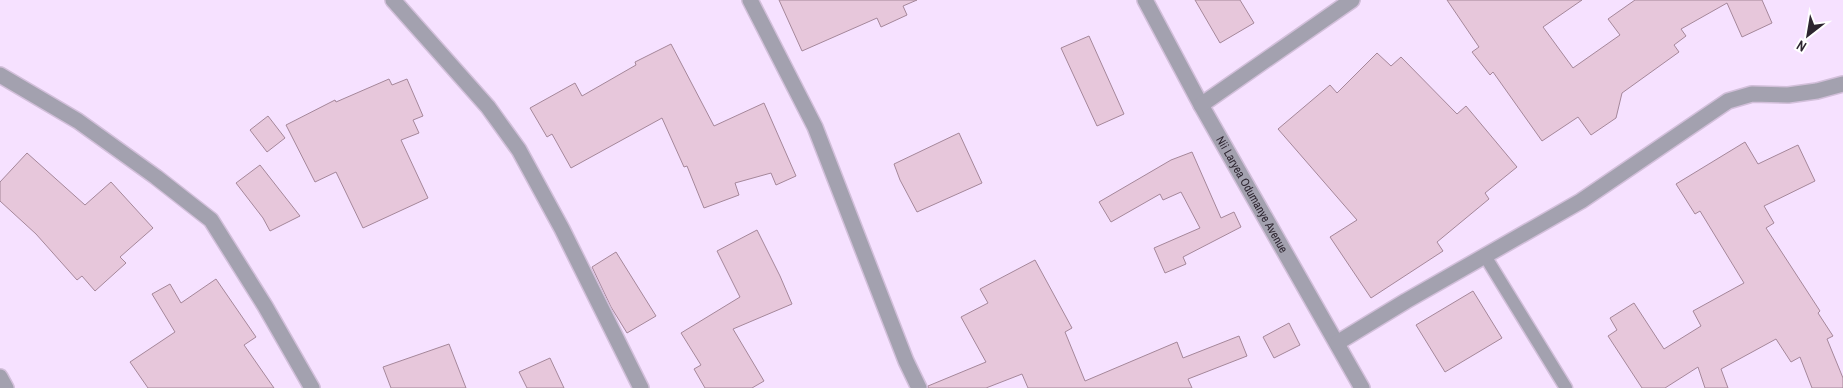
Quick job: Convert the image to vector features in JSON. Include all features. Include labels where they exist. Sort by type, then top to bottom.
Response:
[{"type":"street","points":[[393,0],[488,107],[519,150],[562,229],[641,388]]},
{"type":"street","points":[[750,0],[815,127],[906,361],[919,388]]},
{"type":"street","name":"Nii Laryea Odumanye Avenue","points":[[1146,0],[1201,105],[1362,388]]},
{"type":"street","points":[[1201,105],[1352,0]]},
{"type":"street","points":[[0,74],[78,120],[211,220],[266,306],[312,388]]},
{"type":"street","points":[[1337,343],[1406,301],[1581,201],[1728,101],[1752,94],[1788,95],[1817,91],[1843,84]]},
{"type":"street","points":[[0,377],[6,388]]},
{"type":"lane","points":[[1486,256],[1566,388]]},
{"type":"building","points":[[779,0],[917,0],[903,6],[907,15],[881,27],[877,18],[802,51]]},
{"type":"building","points":[[1195,0],[1240,0],[1254,23],[1220,43]]},
{"type":"building","points":[[1447,0],[1582,0],[1543,27],[1573,68],[1620,35],[1608,19],[1635,0],[1762,0],[1772,23],[1742,37],[1727,3],[1681,29],[1686,36],[1674,45],[1679,52],[1622,93],[1616,118],[1591,135],[1578,117],[1542,141],[1493,72],[1490,75],[1472,52],[1479,47]]},
{"type":"building","points":[[1089,36],[1124,114],[1097,126],[1061,48]]},
{"type":"building","points":[[671,44],[714,126],[764,103],[796,176],[776,185],[771,173],[735,183],[739,195],[704,208],[687,166],[684,167],[662,118],[571,168],[552,134],[547,137],[530,108],[575,83],[582,96],[636,65],[635,62]]},
{"type":"building","points":[[1377,53],[1391,66],[1401,57],[1457,114],[1466,106],[1517,167],[1485,193],[1489,199],[1437,242],[1443,251],[1371,298],[1330,237],[1357,220],[1278,129],[1330,85],[1337,93]]},
{"type":"building","points":[[389,79],[392,85],[407,79],[423,116],[413,120],[419,133],[401,140],[428,198],[363,228],[336,172],[315,182],[286,125],[335,100],[336,102]]},
{"type":"building","points":[[268,116],[285,138],[267,152],[250,130]]},
{"type":"building","points":[[959,133],[982,183],[917,212],[900,180],[894,164]]},
{"type":"building","points":[[1745,142],[1758,164],[1798,145],[1815,181],[1764,206],[1774,223],[1766,228],[1820,311],[1818,313],[1833,336],[1827,339],[1843,378],[1843,388],[1812,388],[1800,357],[1791,362],[1776,339],[1721,369],[1728,388],[1705,388],[1698,367],[1665,388],[1642,388],[1608,336],[1617,330],[1610,318],[1634,303],[1664,349],[1701,326],[1693,311],[1744,283],[1700,211],[1695,214],[1676,184]]},
{"type":"building","points":[[1192,152],[1221,218],[1234,212],[1241,227],[1183,257],[1186,264],[1165,273],[1154,248],[1200,228],[1181,192],[1163,200],[1160,194],[1111,222],[1099,202],[1171,160]]},
{"type":"building","points":[[27,153],[85,205],[111,182],[153,228],[120,257],[126,263],[95,291],[82,276],[77,280],[36,234],[0,201],[0,182]]},
{"type":"building","points":[[260,165],[300,216],[270,231],[263,218],[236,183]]},
{"type":"building","points":[[757,230],[792,304],[733,329],[764,381],[752,388],[705,388],[694,369],[701,365],[681,333],[740,297],[717,251]]},
{"type":"building","points":[[616,252],[656,316],[627,333],[611,307],[592,267]]},
{"type":"building","points":[[1035,260],[1072,328],[1065,332],[1085,381],[1177,342],[1183,358],[1239,336],[1247,356],[1188,379],[1192,388],[1028,388],[1022,374],[986,388],[928,388],[928,386],[986,362],[961,317],[988,303],[980,289]]},
{"type":"building","points":[[216,279],[256,337],[244,345],[274,388],[148,388],[130,362],[175,332],[152,294],[170,284],[181,303]]},
{"type":"building","points":[[1473,291],[1502,338],[1445,372],[1416,325]]},
{"type":"building","points":[[1289,323],[1300,345],[1274,358],[1263,337]]},
{"type":"building","points":[[449,344],[466,388],[391,388],[383,367]]},
{"type":"building","points":[[550,358],[564,388],[527,388],[519,372]]}]
